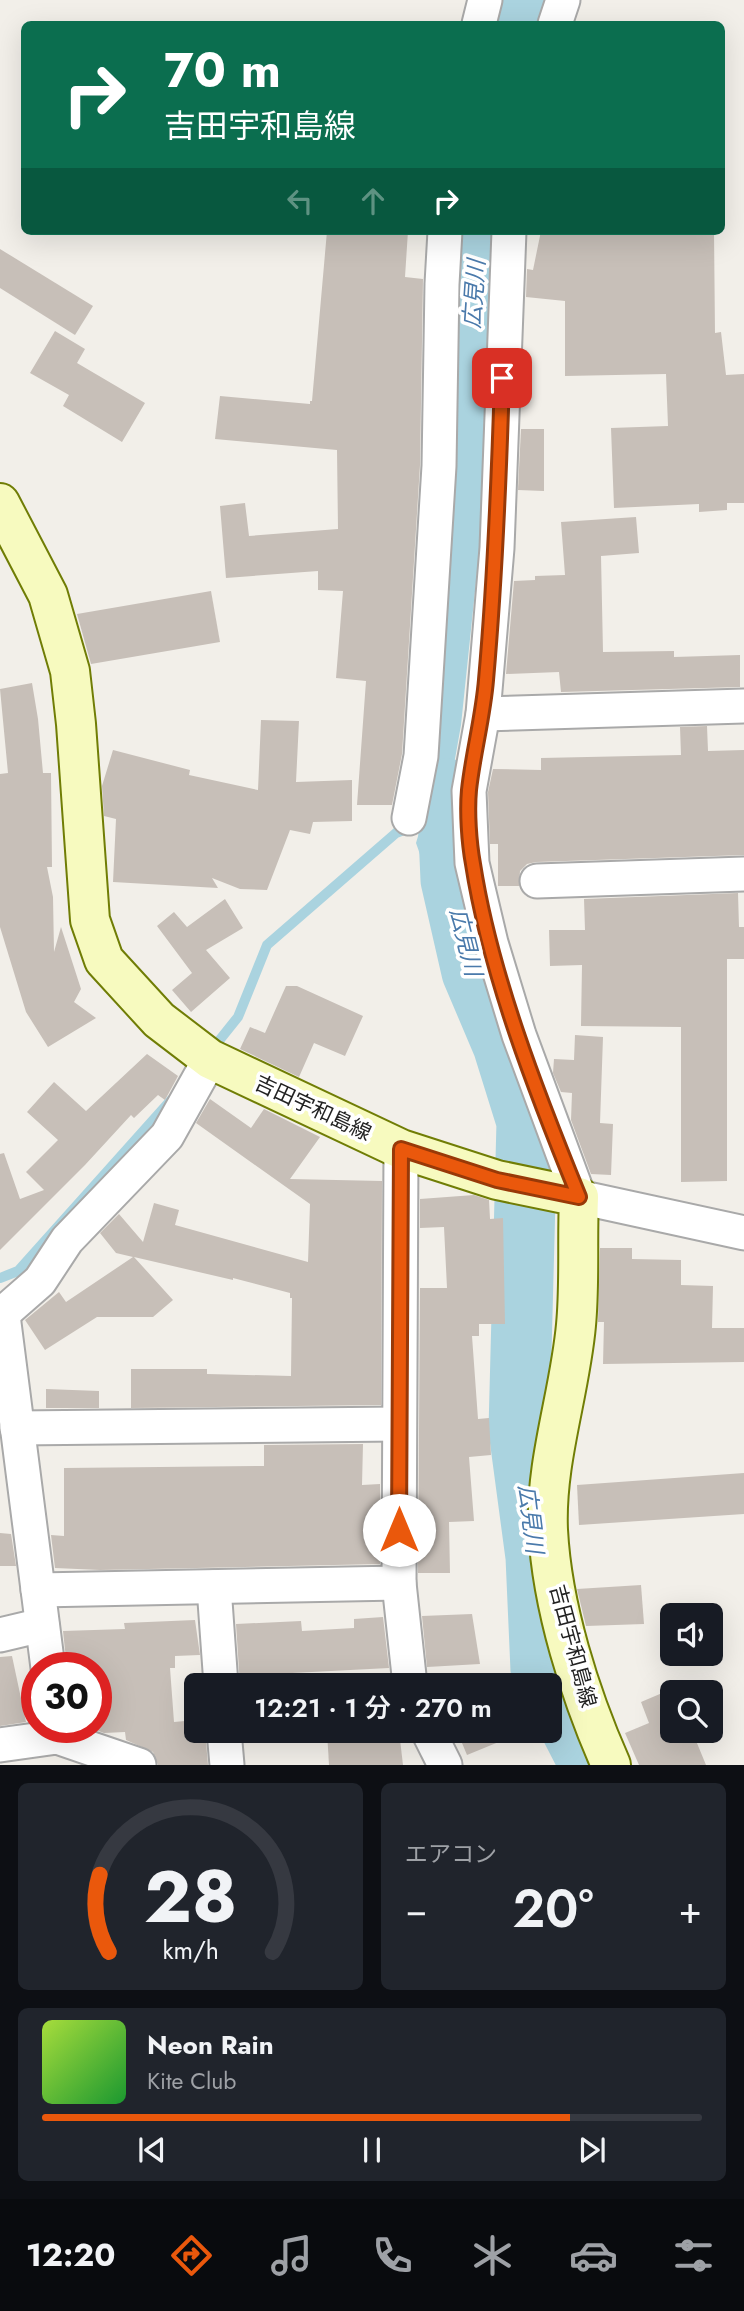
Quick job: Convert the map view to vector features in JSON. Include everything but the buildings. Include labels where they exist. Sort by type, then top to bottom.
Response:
[{"type":"main road","name":"吉田宇和島線","points":[[0,503],[48,595],[70,671],[90,920],[104,960],[159,1020],[210,1059],[401,1149],[497,1180],[564,1193],[576,1323],[566,1400],[549,1485],[548,1531],[559,1609],[597,1732],[611,1765]]},
{"type":"street","points":[[480,21],[485,0]]},
{"type":"street","points":[[556,21],[563,0]]},
{"type":"street","points":[[409,818],[421,756],[439,467],[445,235]]},
{"type":"street","points":[[509,235],[497,548],[483,714],[469,791],[472,863],[491,943],[564,1193],[744,1233]]},
{"type":"street","points":[[483,714],[744,706]]},
{"type":"street","points":[[537,881],[744,874]]},
{"type":"street","points":[[46,1652],[38,1590],[11,1470],[17,1428],[1,1315],[40,1281],[67,1240],[167,1136],[210,1059]]},
{"type":"street","points":[[401,1149],[399,1583],[409,1673]]},
{"type":"street","points":[[17,1428],[400,1424]]},
{"type":"street","points":[[38,1590],[399,1583]]},
{"type":"street","points":[[214,1587],[220,1673]]},
{"type":"street","points":[[0,1635],[42,1625]]},
{"type":"street","points":[[0,1745],[21,1740]]},
{"type":"street","points":[[84,1743],[139,1765]]},
{"type":"street","points":[[225,1743],[227,1765]]},
{"type":"street","points":[[434,1743],[445,1765]]},
{"type":"water","points":[[502,0],[552,0],[544,21],[497,21]]},
{"type":"water","points":[[458,235],[494,235],[479,553],[461,725],[452,776],[462,869],[429,880],[416,843],[430,796],[441,694],[451,538],[452,322]]},
{"type":"waterway","name":"広見川","points":[[447,789],[451,880],[472,972],[503,1045],[527,1122],[519,1430],[536,1557],[543,1673]]},
{"type":"waterway","points":[[210,1052],[238,1017],[267,945],[396,833],[411,827]]},
{"type":"waterway","points":[[0,1278],[18,1271],[171,1100]]},
{"type":"waterway","name":"広見川","points":[[562,1710],[590,1765]]},
{"type":"route","points":[[399,1530],[401,1149],[497,1180],[579,1197],[519,1034],[491,943],[472,863],[469,791],[483,714],[490,639],[497,548],[502,378]]}]
